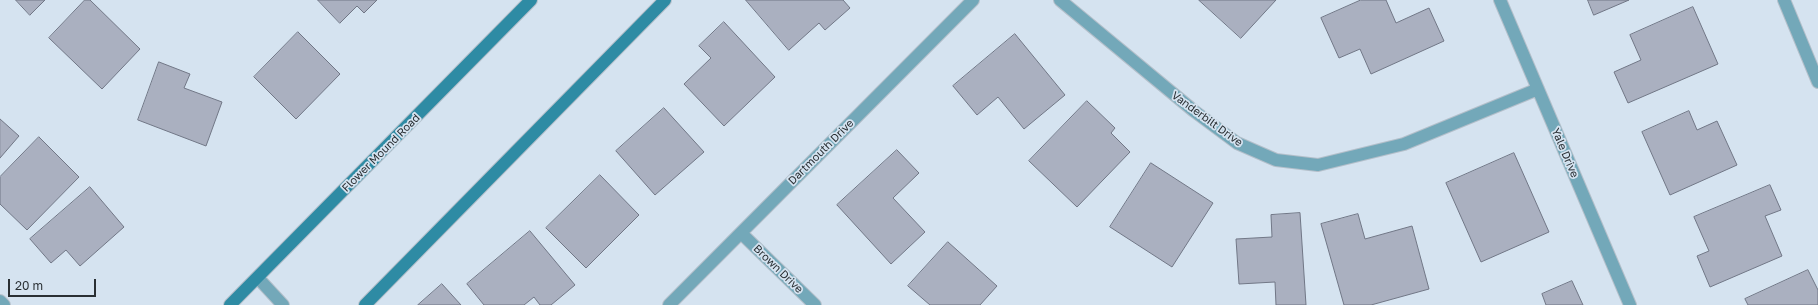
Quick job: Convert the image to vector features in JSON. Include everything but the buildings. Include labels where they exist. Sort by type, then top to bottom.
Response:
[{"type":"main road","name":"Flower Mound Road","points":[[230,305],[531,0]]},
{"type":"main road","points":[[365,305],[665,0]]},
{"type":"street","name":"Dartmouth Drive","points":[[670,305],[973,0]]},
{"type":"street","name":"Vanderbilt Drive","points":[[1060,0],[1194,111],[1237,143],[1276,160],[1318,165],[1404,144],[1538,89]]},
{"type":"street","name":"Yale Drive","points":[[1500,0],[1630,305]]},
{"type":"street","points":[[1784,0],[1818,82]]},
{"type":"street","name":"Brown Drive","points":[[741,233],[815,305]]},
{"type":"street","points":[[258,278],[283,305]]},
{"type":"street","points":[[0,301],[4,305]]}]
